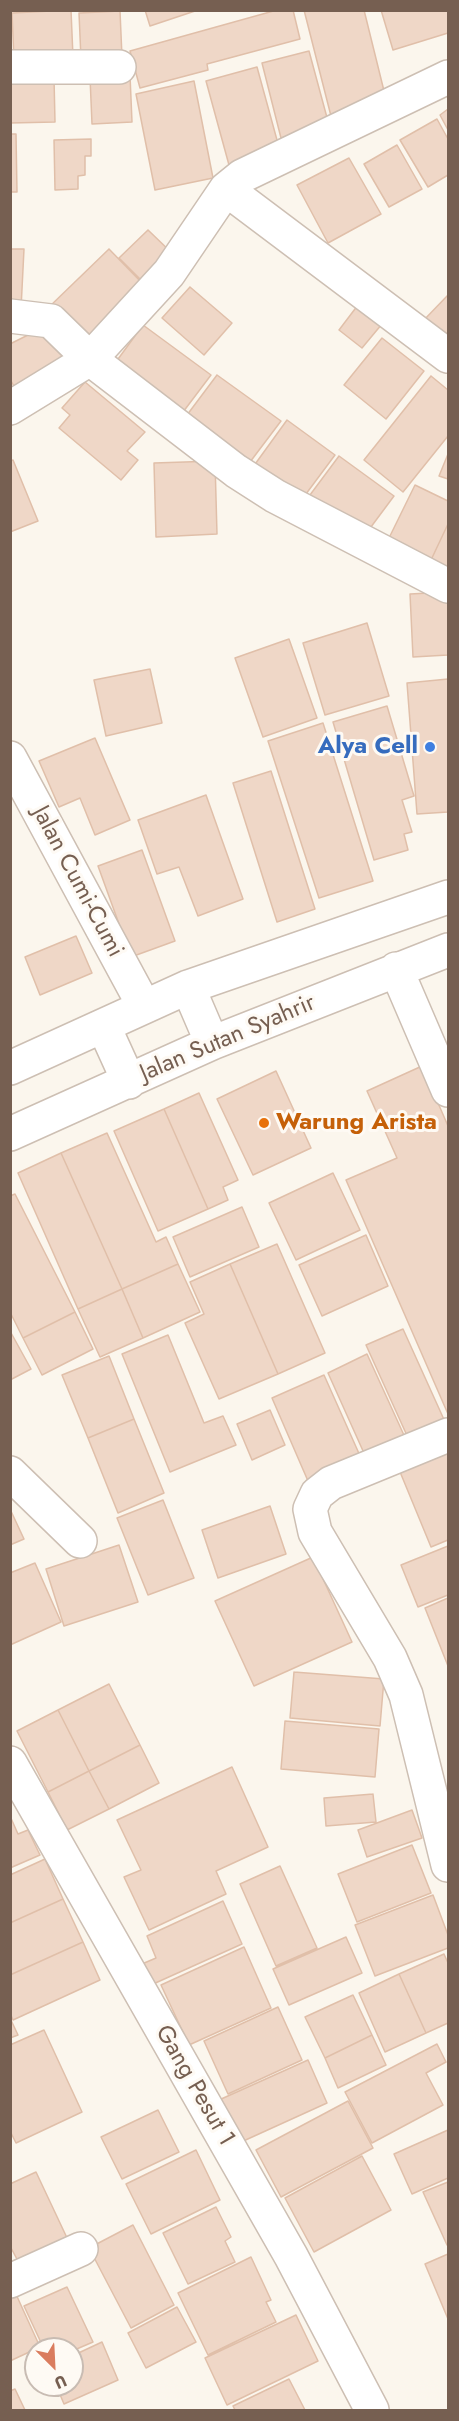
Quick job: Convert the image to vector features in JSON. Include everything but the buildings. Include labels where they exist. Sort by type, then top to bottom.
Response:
[{"type":"street","points":[[10,67],[119,67]]},
{"type":"street","points":[[10,408],[90,359],[169,273],[226,189],[242,176],[448,76]]},
{"type":"street","points":[[226,189],[448,356]]},
{"type":"street","points":[[10,316],[38,317],[51,321],[90,359],[236,471],[275,496],[448,586]]},
{"type":"street","name":"Jalan Cumi-Cumi","points":[[10,758],[144,1006]]},
{"type":"street","points":[[10,1068],[188,987],[448,897]]},
{"type":"street","name":"Jalan Sutan Syahrir","points":[[10,1134],[212,1043],[448,950]]},
{"type":"street","points":[[396,969],[448,1090]]},
{"type":"street","points":[[188,987],[212,1043]]},
{"type":"street","points":[[104,1027],[129,1082]]},
{"type":"street","points":[[448,1435],[331,1484],[316,1494],[310,1509],[315,1532],[390,1658],[406,1695],[448,1865]]},
{"type":"street","points":[[10,1473],[80,1541]]},
{"type":"street","name":"Gang Pesut 1","points":[[10,1763],[291,2256],[366,2409]]},
{"type":"street","points":[[10,2281],[81,2249]]},
{"type":"place","name":"Alya Cell","points":[[430,747]]},
{"type":"place","name":"Warung Arista","points":[[264,1123]]}]
